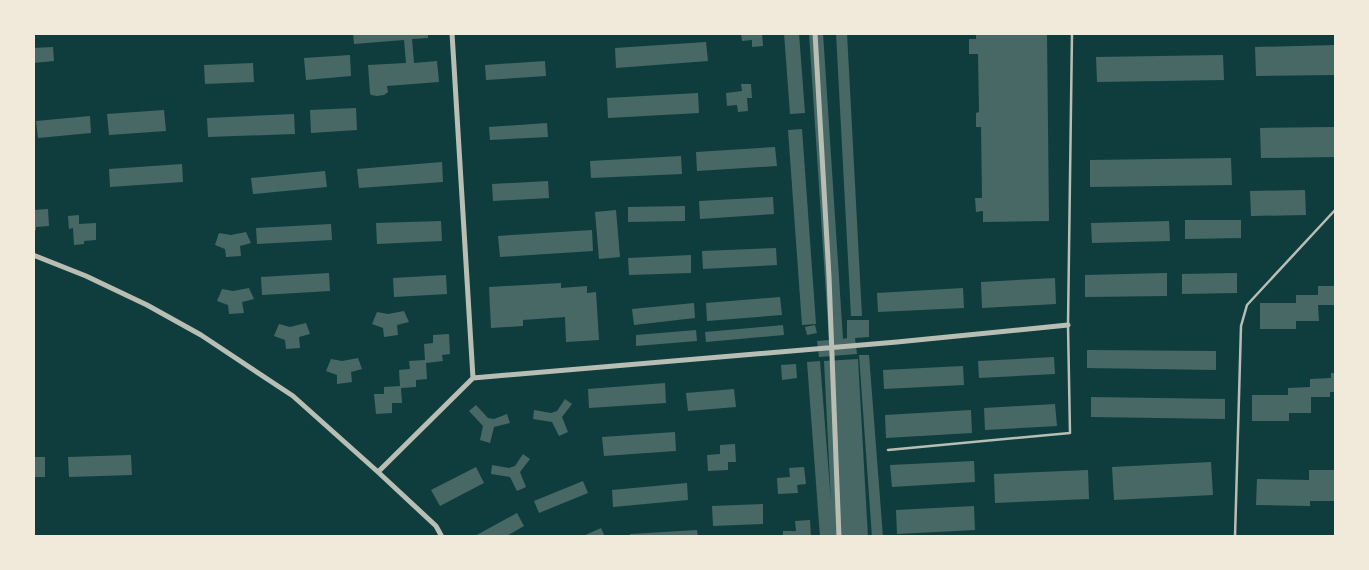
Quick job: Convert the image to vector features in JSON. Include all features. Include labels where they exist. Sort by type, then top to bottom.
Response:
[{"type":"street","points":[[453,33],[473,378]]},
{"type":"street","points":[[815,33],[839,537]]},
{"type":"street","points":[[33,255],[147,305],[201,335],[293,396],[436,526],[442,537]]},
{"type":"street","points":[[378,472],[473,378],[860,346],[1068,325]]},
{"type":"lane","points":[[888,450],[1070,433],[1068,325],[1072,33]]},
{"type":"lane","points":[[1235,537],[1241,326],[1247,305],[1336,209]]},
{"type":"building","points":[[353,33],[428,33],[428,38],[412,39],[414,63],[437,61],[439,82],[387,86],[388,92],[384,95],[371,95],[368,65],[406,63],[404,40],[354,44]]},
{"type":"building","points":[[741,33],[762,33],[763,46],[752,47],[752,40],[742,41]]},
{"type":"building","points":[[784,33],[799,33],[805,113],[790,114]]},
{"type":"building","points":[[809,33],[823,33],[843,339],[847,338],[847,320],[869,320],[869,337],[855,338],[857,354],[819,357],[817,341],[829,340]]},
{"type":"building","points":[[836,33],[847,33],[862,316],[851,316]]},
{"type":"building","points":[[1047,33],[1049,221],[983,222],[983,211],[976,212],[975,198],[982,198],[981,127],[976,127],[976,113],[979,112],[978,54],[969,54],[969,39],[976,39],[976,34]]},
{"type":"building","points":[[706,42],[708,61],[616,68],[615,48]]},
{"type":"building","points":[[1336,45],[1336,75],[1256,76],[1255,47]]},
{"type":"building","points":[[53,47],[54,61],[33,63],[33,48]]},
{"type":"building","points":[[350,55],[351,76],[306,80],[304,58]]},
{"type":"building","points":[[1223,55],[1224,80],[1097,82],[1096,57]]},
{"type":"building","points":[[545,61],[546,76],[486,80],[485,65]]},
{"type":"building","points":[[253,63],[254,82],[205,84],[204,65]]},
{"type":"building","points":[[741,84],[751,84],[752,98],[747,98],[748,111],[738,112],[737,105],[727,106],[726,93],[742,91]]},
{"type":"building","points":[[698,93],[699,113],[608,118],[607,98]]},
{"type":"building","points":[[356,108],[357,130],[311,133],[310,110]]},
{"type":"building","points":[[164,110],[166,131],[109,135],[107,114]]},
{"type":"building","points":[[294,114],[295,134],[208,137],[207,118]]},
{"type":"building","points":[[90,116],[91,133],[38,138],[36,121]]},
{"type":"building","points":[[547,123],[548,137],[490,140],[489,127]]},
{"type":"building","points":[[1336,127],[1336,157],[1261,158],[1260,128]]},
{"type":"building","points":[[802,129],[816,324],[802,325],[788,130]]},
{"type":"building","points":[[775,147],[777,166],[697,171],[696,152]]},
{"type":"building","points":[[681,156],[682,174],[591,178],[590,161]]},
{"type":"building","points":[[1231,158],[1232,185],[1090,187],[1090,160]]},
{"type":"building","points":[[442,162],[443,182],[359,188],[357,169]]},
{"type":"building","points":[[182,164],[183,182],[110,187],[109,169]]},
{"type":"building","points":[[325,171],[327,187],[253,194],[251,178]]},
{"type":"building","points":[[548,181],[549,198],[493,201],[492,184]]},
{"type":"building","points":[[1305,190],[1306,215],[1251,216],[1250,191]]},
{"type":"building","points":[[773,197],[774,214],[700,219],[699,201]]},
{"type":"building","points":[[685,206],[685,221],[628,222],[628,207]]},
{"type":"building","points":[[48,209],[49,226],[36,227],[33,231],[33,210]]},
{"type":"building","points":[[616,210],[620,257],[599,259],[595,212]]},
{"type":"building","points":[[79,215],[79,224],[96,223],[96,240],[74,245],[73,228],[69,229],[68,216]]},
{"type":"building","points":[[1185,220],[1241,220],[1241,238],[1185,239]]},
{"type":"building","points":[[441,221],[442,241],[377,244],[376,223]]},
{"type":"building","points":[[1169,221],[1170,241],[1092,243],[1091,223]]},
{"type":"building","points":[[331,224],[332,240],[257,244],[256,228]]},
{"type":"building","points":[[592,230],[593,251],[500,257],[498,236]]},
{"type":"building","points":[[246,232],[251,243],[240,246],[241,256],[226,257],[225,249],[215,245],[219,233],[231,235]]},
{"type":"building","points":[[776,248],[777,265],[703,269],[702,251]]},
{"type":"building","points":[[691,255],[691,273],[629,275],[628,258]]},
{"type":"building","points":[[329,273],[330,291],[262,295],[261,277]]},
{"type":"building","points":[[1167,273],[1167,296],[1085,297],[1085,275]]},
{"type":"building","points":[[1237,273],[1237,293],[1182,294],[1182,274]]},
{"type":"building","points":[[446,275],[447,294],[394,297],[393,278]]},
{"type":"building","points":[[1055,278],[1056,304],[982,308],[981,282]]},
{"type":"building","points":[[561,283],[561,288],[587,286],[587,293],[596,292],[599,340],[566,342],[565,317],[523,320],[523,326],[491,328],[489,287]]},
{"type":"building","points":[[1318,286],[1336,286],[1336,305],[1318,305],[1319,321],[1296,321],[1296,329],[1260,329],[1260,303],[1296,303],[1296,295],[1318,295]]},
{"type":"building","points":[[249,288],[254,299],[242,302],[244,313],[229,314],[228,305],[217,301],[222,289],[233,291]]},
{"type":"building","points":[[963,288],[964,308],[878,312],[877,293]]},
{"type":"building","points":[[780,297],[782,315],[707,321],[706,303]]},
{"type":"building","points":[[694,303],[695,318],[634,325],[632,309]]},
{"type":"building","points":[[404,311],[409,322],[397,325],[398,335],[384,337],[383,328],[372,324],[377,312],[388,314]]},
{"type":"building","points":[[306,323],[310,334],[299,337],[300,348],[286,349],[285,340],[274,336],[279,324],[290,327]]},
{"type":"building","points":[[783,325],[784,335],[706,342],[705,332]]},
{"type":"building","points":[[815,325],[817,333],[807,335],[805,327]]},
{"type":"building","points":[[696,330],[697,341],[636,346],[636,335]]},
{"type":"building","points":[[449,334],[450,354],[442,355],[443,361],[426,363],[427,379],[416,380],[416,387],[401,388],[402,403],[392,403],[392,413],[376,414],[374,394],[384,394],[384,387],[400,386],[399,370],[410,369],[409,361],[425,360],[424,344],[433,343],[433,335]]},
{"type":"building","points":[[1087,350],[1216,351],[1216,370],[1087,368]]},
{"type":"building","points":[[859,355],[869,355],[883,537],[872,537]]},
{"type":"building","points":[[1054,357],[1055,374],[979,378],[978,361]]},
{"type":"building","points":[[358,358],[362,369],[351,372],[352,382],[337,384],[337,375],[326,371],[331,359],[342,361]]},
{"type":"building","points":[[858,359],[868,537],[820,537],[807,362],[820,361],[831,502],[824,361]]},
{"type":"building","points":[[796,364],[797,378],[782,380],[781,365]]},
{"type":"building","points":[[963,366],[964,385],[884,389],[883,370]]},
{"type":"building","points":[[1331,373],[1336,373],[1336,392],[1330,392],[1330,397],[1311,397],[1311,413],[1289,413],[1289,421],[1252,421],[1252,395],[1288,395],[1288,388],[1310,387],[1310,379],[1331,378]]},
{"type":"building","points":[[665,383],[666,403],[589,408],[588,389]]},
{"type":"building","points":[[734,389],[736,407],[688,411],[686,393]]},
{"type":"building","points":[[1091,397],[1225,399],[1225,419],[1091,417]]},
{"type":"building","points":[[565,399],[572,404],[562,417],[568,432],[559,436],[552,422],[533,419],[534,410],[551,413],[557,411]]},
{"type":"building","points":[[1055,404],[1057,426],[985,430],[984,408]]},
{"type":"building","points":[[476,405],[488,418],[494,419],[507,414],[510,423],[494,427],[490,443],[480,440],[483,426],[469,411]]},
{"type":"building","points":[[971,410],[972,433],[886,438],[885,415]]},
{"type":"building","points":[[675,432],[676,451],[604,456],[602,437]]},
{"type":"building","points":[[735,444],[736,462],[728,462],[728,470],[708,471],[707,455],[720,454],[720,445]]},
{"type":"building","points":[[523,454],[530,459],[520,472],[526,487],[517,491],[510,477],[491,474],[492,465],[509,468],[515,466]]},
{"type":"building","points":[[131,455],[132,475],[69,477],[68,457]]},
{"type":"building","points":[[33,457],[45,457],[45,477],[33,477]]},
{"type":"building","points":[[974,461],[975,482],[892,487],[890,465]]},
{"type":"building","points":[[1211,462],[1213,495],[1114,500],[1112,467]]},
{"type":"building","points":[[476,467],[484,483],[440,506],[431,490]]},
{"type":"building","points":[[804,467],[806,484],[797,485],[798,493],[778,494],[777,478],[790,477],[789,468]]},
{"type":"building","points":[[1088,470],[1089,499],[995,503],[994,474]]},
{"type":"building","points":[[1309,470],[1336,470],[1334,501],[1310,501],[1310,506],[1256,505],[1257,479],[1309,480]]},
{"type":"building","points":[[583,481],[588,493],[539,513],[534,501]]},
{"type":"building","points":[[687,483],[688,500],[613,507],[612,490]]},
{"type":"building","points":[[763,504],[763,524],[713,526],[712,506]]},
{"type":"building","points":[[974,506],[975,530],[897,534],[896,510]]},
{"type":"building","points":[[517,513],[524,526],[505,537],[473,537]]},
{"type":"building","points":[[810,520],[811,537],[783,537],[783,531],[796,531],[795,521]]},
{"type":"building","points":[[601,528],[605,537],[581,537]]},
{"type":"building","points":[[697,530],[698,537],[630,537],[630,534]]}]
